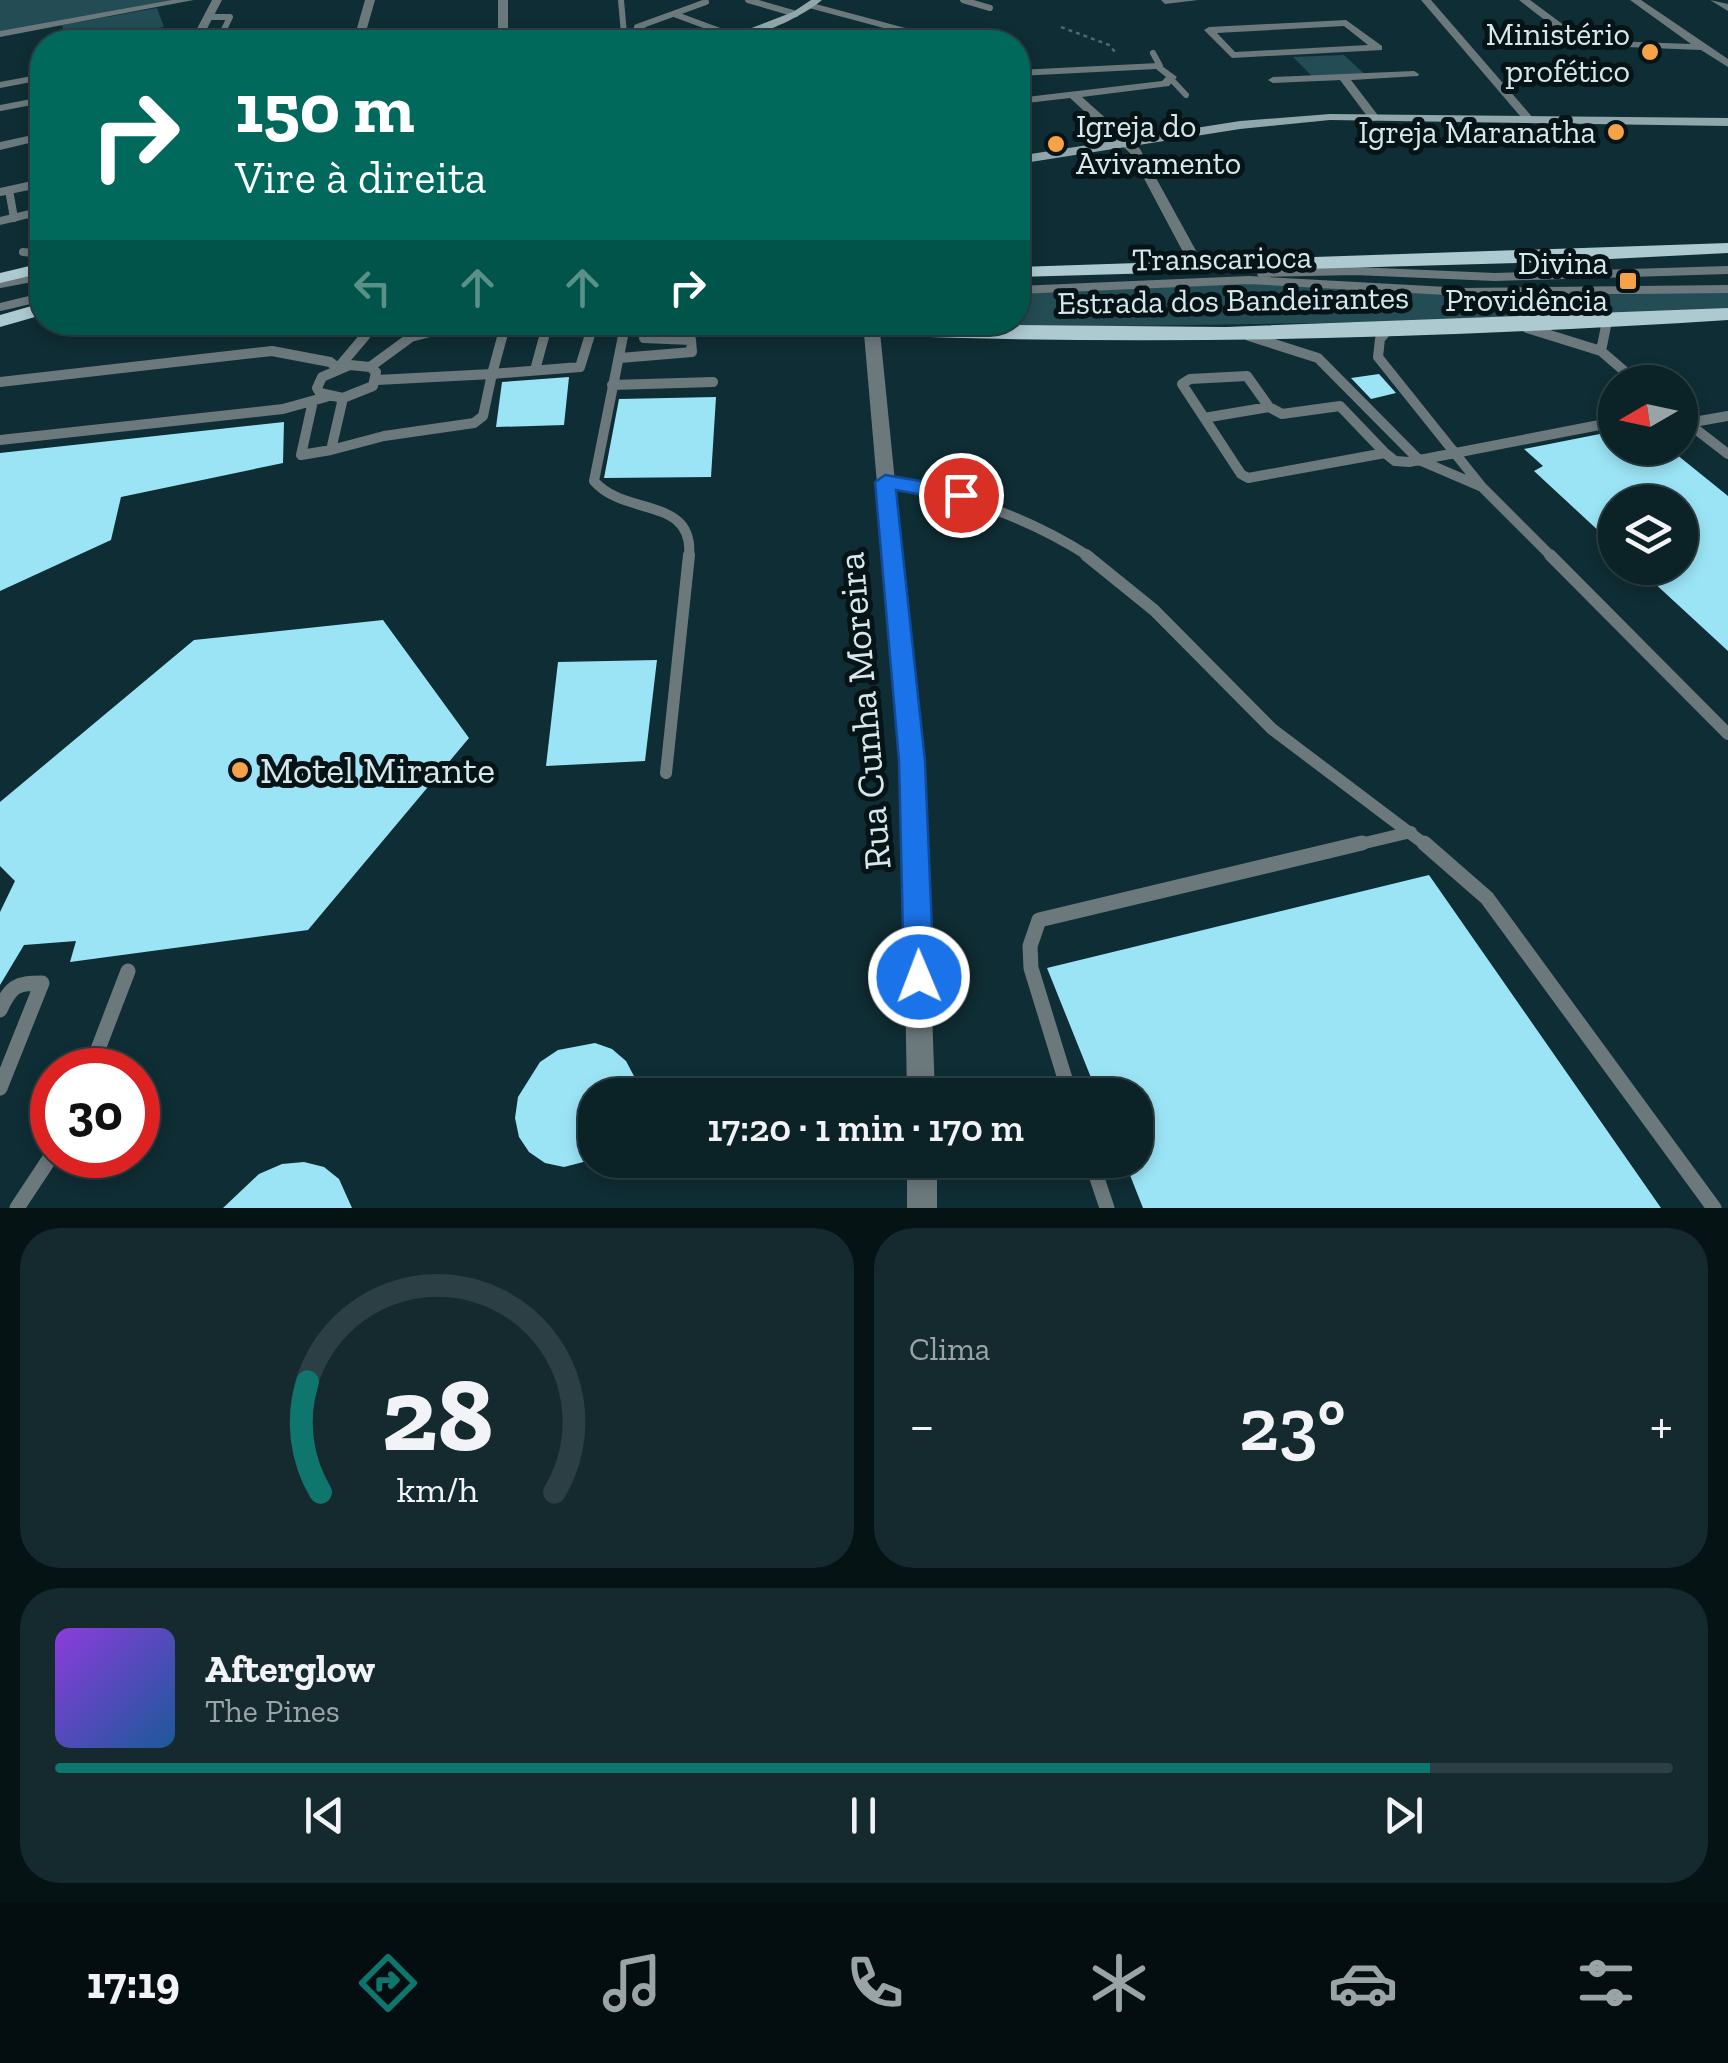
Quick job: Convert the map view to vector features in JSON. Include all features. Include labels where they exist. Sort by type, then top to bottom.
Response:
[{"type":"main road","name":"Estrada dos Bandeirantes","points":[[1030,272],[1728,248]]},
{"type":"main road","points":[[0,281],[30,272]]},
{"type":"main road","points":[[0,323],[30,313]]},
{"type":"main road","name":"Estrada dos Bandeirantes","points":[[1030,332],[1240,334],[1607,322],[1728,314]]},
{"type":"main road","points":[[0,323],[30,319]]},
{"type":"street","points":[[0,34],[188,0]]},
{"type":"street","points":[[201,30],[217,0]]},
{"type":"street","points":[[361,30],[370,0]]},
{"type":"street","points":[[503,0],[503,30]]},
{"type":"street","points":[[1165,1],[1193,0]]},
{"type":"street","points":[[1426,0],[1530,122]]},
{"type":"street","points":[[1524,0],[1582,43],[1702,47]]},
{"type":"street","points":[[1635,0],[1728,64]]},
{"type":"street","points":[[1716,0],[1728,8]]},
{"type":"street","points":[[754,30],[814,3],[900,30]]},
{"type":"street","points":[[1346,23],[1378,47],[1345,50],[1230,55],[1209,30],[1346,23]]},
{"type":"street","points":[[1345,50],[1372,76]]},
{"type":"street","points":[[1288,53],[1312,78]]},
{"type":"street","points":[[1030,71],[1162,66],[1172,80],[1030,100]]},
{"type":"street","points":[[1060,70],[1077,94],[1136,152],[1198,267]]},
{"type":"street","points":[[1273,80],[1414,74]]},
{"type":"street","points":[[1343,77],[1374,118]]},
{"type":"street","points":[[0,85],[30,79]]},
{"type":"street","points":[[1030,158],[1283,120],[1728,122]]},
{"type":"street","points":[[0,146],[30,140]]},
{"type":"street","name":"Rua Cunha Moreira","points":[[872,335],[912,761],[921,1078]]},
{"type":"street","points":[[922,1178],[922,1208]]},
{"type":"lane","points":[[621,0],[624,30]]},
{"type":"lane","points":[[748,0],[796,14]]},
{"type":"lane","points":[[963,0],[990,8]]},
{"type":"lane","points":[[643,30],[637,27],[706,2]]},
{"type":"lane","points":[[673,14],[717,30]]},
{"type":"lane","points":[[208,17],[230,17],[224,30]]},
{"type":"lane","points":[[1153,53],[1162,66]]},
{"type":"lane","points":[[1172,80],[1186,95]]},
{"type":"lane","points":[[0,108],[30,102]]},
{"type":"lane","points":[[7,220],[4,191],[30,186]]},
{"type":"lane","points":[[23,252],[30,253]]},
{"type":"lane","name":"Transcarioca","points":[[1030,286],[1290,272],[1496,276],[1728,270]]},
{"type":"lane","points":[[0,281],[30,277]]},
{"type":"lane","name":"Transcarioca","points":[[1030,287],[1249,280],[1465,292],[1728,288]]},
{"type":"lane","points":[[0,307],[30,300]]},
{"type":"lane","points":[[1601,350],[1607,322]]},
{"type":"lane","points":[[1513,324],[1601,350],[1618,365]]},
{"type":"lane","points":[[1389,328],[1380,339],[1378,357],[1400,389],[1459,451],[1482,487],[1728,734]]},
{"type":"lane","points":[[1240,334],[1278,342],[1318,358],[1419,460],[1482,487]]},
{"type":"lane","points":[[353,335],[318,383],[320,393],[343,398],[365,392],[375,373],[410,337],[417,335]]},
{"type":"lane","points":[[313,401],[301,455],[480,420],[503,335]]},
{"type":"lane","points":[[535,370],[545,335]]},
{"type":"lane","points":[[0,382],[272,351],[375,373],[492,374],[580,367],[590,335]]},
{"type":"lane","points":[[624,335],[594,480],[600,492],[613,499],[675,516],[687,525],[691,538],[666,774]]},
{"type":"lane","points":[[620,358],[692,352],[691,340],[644,338]]},
{"type":"lane","points":[[1385,454],[1248,478],[1204,418],[1184,380],[1247,376],[1268,406],[1282,414],[1340,406],[1394,461],[1419,460],[1598,425]]},
{"type":"lane","points":[[612,385],[713,382]]},
{"type":"lane","points":[[0,440],[283,410],[326,396]]},
{"type":"lane","points":[[332,450],[343,398]]},
{"type":"lane","points":[[1204,418],[1268,406]]},
{"type":"lane","points":[[1698,419],[1728,416]]},
{"type":"lane","points":[[1698,431],[1728,454]]},
{"type":"lane","points":[[885,482],[934,488],[988,502],[1031,522],[1098,564],[1150,605],[1268,726],[1411,832],[1487,898],[1714,1208]]},
{"type":"lane","points":[[1065,1078],[1031,968],[1030,946],[1039,920],[1411,832]]},
{"type":"lane","points":[[98,1048],[128,971]]},
{"type":"lane","points":[[0,1010],[9,990],[18,982],[42,983],[0,1088]]},
{"type":"lane","points":[[17,1208],[37,1178]]},
{"type":"lane","points":[[1098,1178],[1107,1208]]},
{"type":"path","points":[[1061,28],[1109,45],[1116,53]]},
{"type":"shaded area","points":[[0,0],[195,0],[0,34]]},
{"type":"shaded area","points":[[157,8],[164,27],[63,30],[62,25]]},
{"type":"shaded area","points":[[1344,55],[1370,79],[1317,81],[1293,57]]},
{"type":"shaded area","points":[[1265,282],[1573,296],[1728,291],[1728,309],[1499,319],[1030,330],[1030,292]]},
{"type":"building","points":[[1379,374],[1396,393],[1371,399],[1351,378]]},
{"type":"building","points":[[569,377],[564,425],[496,427],[502,382]]},
{"type":"building","points":[[716,397],[711,477],[604,478],[619,399]]},
{"type":"building","points":[[284,422],[283,463],[121,497],[111,540],[0,591],[0,453]]},
{"type":"building","points":[[1598,434],[1598,465],[1690,465],[1728,496],[1728,651],[1656,585],[1698,585],[1698,485],[1598,485],[1598,530],[1534,471],[1543,466],[1524,449]]},
{"type":"building","name":"Motel Mirante","points":[[383,620],[469,738],[308,930],[70,962],[76,941],[24,945],[0,985],[0,912],[15,881],[0,866],[0,802],[194,640]]},
{"type":"building","points":[[657,660],[645,761],[546,766],[558,662]]},
{"type":"building","points":[[1429,875],[1661,1208],[1143,1208],[1131,1178],[1153,1178],[1153,1078],[1091,1078],[1047,968]]},
{"type":"building","points":[[595,1043],[612,1049],[626,1061],[635,1078],[578,1078],[578,1163],[564,1167],[545,1163],[529,1152],[519,1137],[515,1118],[518,1097],[540,1062],[558,1050]]},
{"type":"building","points":[[304,1162],[324,1167],[339,1179],[352,1208],[223,1208],[259,1174],[282,1164]]},
{"type":"place","name":"Ministério profético","points":[[1650,52]]},
{"type":"place","name":"Igreja Maranatha","points":[[1616,132]]},
{"type":"place","name":"Igreja do Avivamento","points":[[1056,144]]},
{"type":"place","name":"Divina Providência","points":[[1628,281]]},
{"type":"place","name":"Motel Mirante","points":[[240,770]]},
{"type":"route","points":[[919,977],[912,761],[885,482],[961,495]]}]
